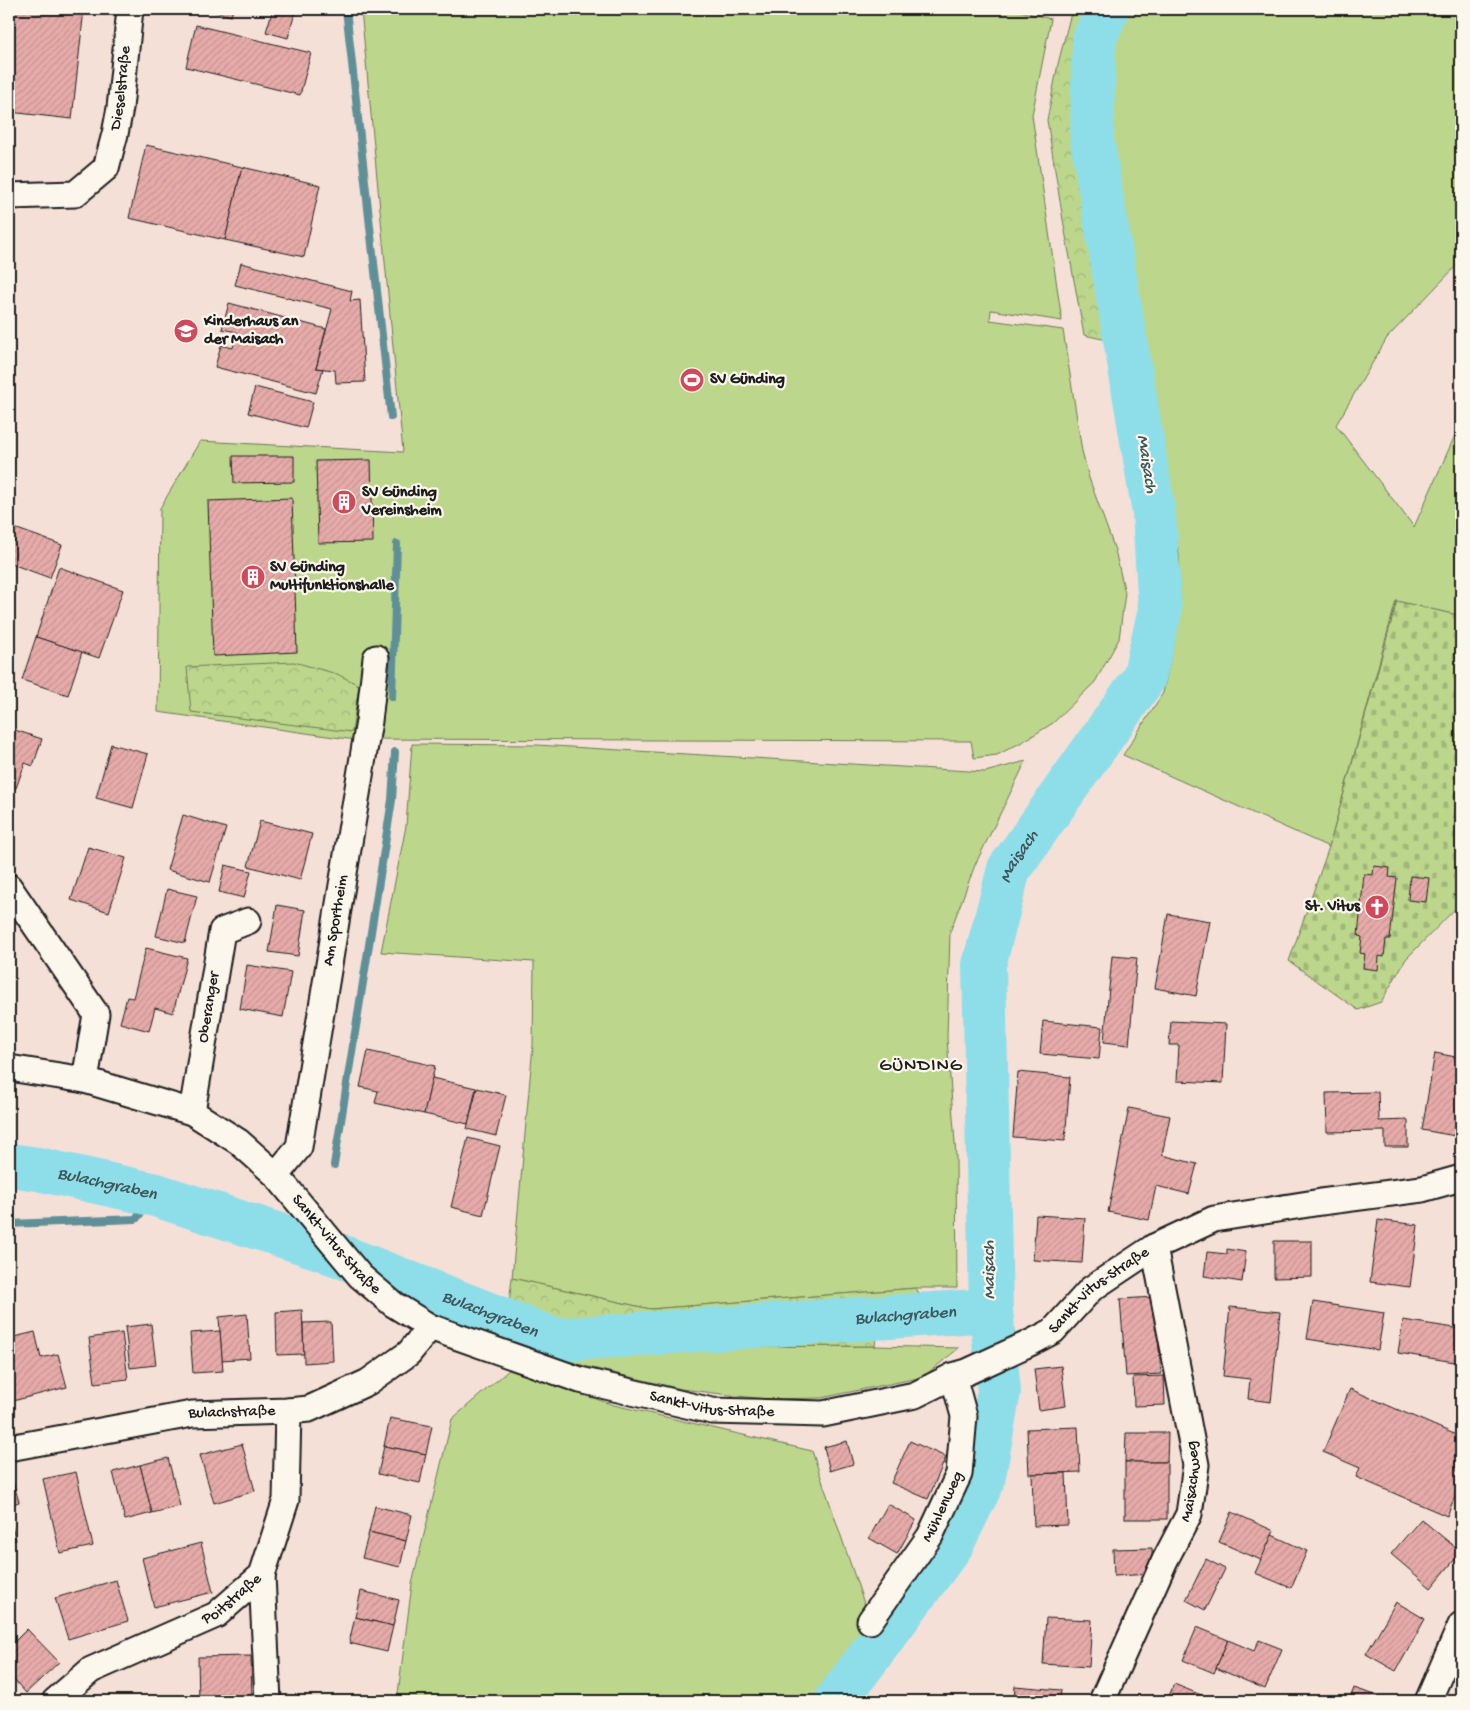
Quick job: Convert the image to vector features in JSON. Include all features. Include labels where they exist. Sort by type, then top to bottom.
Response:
[{"type":"street","name":"Dieselstraße","points":[[9,196],[75,194],[106,168],[120,108],[130,9]]},
{"type":"street","name":"Am Sportheim","points":[[276,1175],[299,1146],[369,721],[376,658]]},
{"type":"street","points":[[9,887],[96,1014],[85,1080]]},
{"type":"street","name":"Oberanger","points":[[192,1112],[222,931],[248,921]]},
{"type":"street","name":"Sankt-Vitus-Straße","points":[[9,1068],[85,1080],[192,1112],[239,1142],[276,1175],[360,1276],[393,1304],[430,1327],[580,1380],[712,1411],[823,1414],[915,1395],[1053,1331],[1092,1289],[1154,1247],[1214,1219],[1321,1202],[1422,1189],[1461,1178]]},
{"type":"street","name":"Maisachweg","points":[[1102,1701],[1165,1560],[1189,1514],[1196,1465],[1154,1247]]},
{"type":"street","name":"Bulachstraße","points":[[9,1448],[192,1414],[309,1409],[368,1382],[409,1353],[430,1327]]},
{"type":"street","name":"Mühlenweg","points":[[870,1621],[930,1536],[959,1474],[964,1416],[960,1374]]},
{"type":"street","name":"Poitstraße","points":[[56,1701],[91,1670],[216,1615],[262,1575],[286,1500],[288,1411]]},
{"type":"street","points":[[262,1575],[268,1701]]},
{"type":"street","points":[[1428,1701],[1461,1625]]},
{"type":"green space","name":"SV Günding","points":[[361,9],[1012,9],[1051,19],[1032,115],[1062,321],[991,310],[990,320],[1063,330],[1082,451],[1089,478],[1115,550],[1125,593],[1119,639],[1095,682],[1053,723],[997,755],[974,758],[971,741],[348,739],[158,712],[160,508],[200,441],[403,452]]},
{"type":"green space","points":[[1072,9],[1089,9],[1079,31],[1076,144],[1102,291],[1107,340],[1084,335],[1047,120],[1058,64]]},
{"type":"green space","points":[[1129,9],[1461,9],[1461,261],[1387,338],[1336,425],[1414,527],[1461,422],[1461,616],[1396,601],[1329,847],[1123,755],[1163,693],[1177,627],[1179,555],[1155,402],[1109,156],[1100,86],[1114,38]]},
{"type":"green space","points":[[1397,601],[1461,616],[1461,903],[1406,959],[1381,1002],[1358,1010],[1289,961],[1329,847]]},
{"type":"green space","points":[[294,662],[337,674],[359,685],[352,732],[191,712],[187,667]]},
{"type":"green space","points":[[412,744],[537,745],[985,772],[1026,761],[975,865],[950,932],[947,1038],[956,1156],[957,1288],[916,1288],[650,1309],[512,1278],[533,1045],[534,962],[381,952],[406,826]]},
{"type":"green space","points":[[512,1278],[650,1309],[916,1288],[926,1305],[877,1330],[875,1346],[573,1350],[506,1329]]},
{"type":"green space","points":[[506,1329],[573,1350],[875,1346],[959,1348],[923,1377],[821,1398],[763,1399],[681,1389],[588,1367],[507,1343]]},
{"type":"green space","points":[[509,1370],[614,1405],[812,1451],[870,1621],[812,1701],[397,1701],[412,1584],[452,1419]]},
{"type":"building","points":[[9,9],[84,9],[72,119],[9,112]]},
{"type":"building","points":[[205,9],[233,9],[231,16]]},
{"type":"building","points":[[273,9],[296,9],[288,38],[266,32]]},
{"type":"building","points":[[196,25],[311,53],[300,95],[186,67]]},
{"type":"building","points":[[146,145],[242,167],[225,240],[129,218]]},
{"type":"building","points":[[242,167],[320,185],[304,257],[225,240]]},
{"type":"building","points":[[241,263],[352,291],[350,301],[360,300],[365,382],[336,383],[335,370],[316,368],[332,309],[235,285]]},
{"type":"building","points":[[229,303],[326,329],[316,368],[323,369],[316,393],[215,367],[221,345],[233,348],[237,332],[222,329]]},
{"type":"building","points":[[255,387],[313,402],[306,428],[248,413]]},
{"type":"building","points":[[233,456],[294,456],[294,482],[234,483]]},
{"type":"building","name":"SV Günding Vereinsheim","points":[[371,460],[373,542],[318,543],[316,461]]},
{"type":"building","name":"SV Günding Multifunktionshalle","points":[[292,498],[297,652],[213,656],[208,501]]},
{"type":"building","points":[[9,526],[62,545],[50,578],[9,563]]},
{"type":"building","points":[[59,567],[123,590],[99,658],[36,637]]},
{"type":"building","points":[[36,637],[82,652],[68,695],[22,680]]},
{"type":"building","points":[[9,728],[42,739],[33,766],[25,763],[16,788],[9,786]]},
{"type":"building","points":[[111,744],[148,754],[133,808],[96,798]]},
{"type":"building","points":[[183,815],[226,828],[210,882],[167,870]]},
{"type":"building","points":[[260,821],[312,834],[300,880],[248,866]]},
{"type":"building","points":[[88,847],[126,858],[109,912],[71,900]]},
{"type":"building","points":[[225,865],[251,871],[244,898],[219,892]]},
{"type":"building","name":"St. Vitus","points":[[1374,866],[1390,868],[1389,877],[1397,878],[1390,939],[1386,939],[1384,957],[1379,956],[1378,970],[1363,968],[1365,954],[1360,953],[1362,937],[1358,936],[1364,874],[1373,875]]},
{"type":"building","points":[[1410,876],[1429,878],[1426,902],[1408,900]]},
{"type":"building","points":[[167,889],[197,896],[185,943],[156,936]]},
{"type":"building","points":[[277,905],[305,910],[298,956],[269,952]]},
{"type":"building","points":[[1168,914],[1210,921],[1196,996],[1155,988]]},
{"type":"building","points":[[146,948],[187,958],[173,1013],[155,1008],[149,1031],[120,1023],[127,997],[133,998]]},
{"type":"building","points":[[1112,956],[1137,958],[1129,1045],[1104,1042]]},
{"type":"building","points":[[247,965],[291,972],[283,1017],[240,1009]]},
{"type":"building","points":[[1043,1021],[1102,1027],[1099,1059],[1040,1054]]},
{"type":"building","points":[[1171,1021],[1226,1024],[1223,1083],[1177,1081],[1179,1045],[1169,1045]]},
{"type":"building","points":[[368,1051],[435,1066],[424,1114],[375,1103],[378,1091],[360,1087]]},
{"type":"building","points":[[1435,1053],[1461,1058],[1461,1137],[1422,1130]]},
{"type":"building","points":[[1018,1072],[1070,1077],[1065,1141],[1013,1137]]},
{"type":"building","points":[[432,1078],[476,1088],[468,1124],[424,1114]]},
{"type":"building","points":[[477,1088],[506,1095],[496,1136],[467,1129]]},
{"type":"building","points":[[1378,1092],[1379,1121],[1408,1120],[1408,1147],[1385,1147],[1385,1131],[1327,1132],[1326,1093]]},
{"type":"building","points":[[1129,1108],[1170,1116],[1162,1155],[1197,1164],[1189,1194],[1156,1186],[1149,1220],[1108,1212]]},
{"type":"building","points":[[468,1138],[500,1146],[483,1215],[451,1207]]},
{"type":"building","points":[[1036,1215],[1085,1218],[1082,1263],[1033,1260]]},
{"type":"building","points":[[1378,1220],[1418,1225],[1410,1287],[1370,1282]]},
{"type":"building","points":[[1274,1241],[1312,1241],[1312,1277],[1274,1278]]},
{"type":"building","points":[[1227,1249],[1246,1252],[1242,1282],[1204,1276],[1207,1252],[1227,1254]]},
{"type":"building","points":[[1155,1297],[1161,1374],[1126,1376],[1120,1299]]},
{"type":"building","points":[[1313,1302],[1384,1313],[1378,1350],[1307,1339]]},
{"type":"building","points":[[1230,1307],[1280,1312],[1271,1402],[1248,1399],[1250,1379],[1223,1376]]},
{"type":"building","points":[[302,1310],[304,1354],[277,1355],[276,1312]]},
{"type":"building","points":[[247,1314],[250,1358],[222,1360],[219,1317]]},
{"type":"building","points":[[1403,1320],[1461,1329],[1461,1363],[1398,1353]]},
{"type":"building","points":[[331,1322],[333,1361],[304,1363],[303,1323]]},
{"type":"building","points":[[151,1324],[156,1365],[130,1368],[125,1327]]},
{"type":"building","points":[[220,1331],[223,1371],[193,1373],[190,1333]]},
{"type":"building","points":[[35,1332],[41,1358],[58,1354],[67,1387],[9,1402],[9,1352],[14,1351],[10,1338]]},
{"type":"building","points":[[122,1333],[128,1379],[95,1383],[89,1338]]},
{"type":"building","points":[[1061,1366],[1066,1406],[1039,1410],[1034,1369]]},
{"type":"building","points":[[1164,1376],[1165,1405],[1134,1406],[1133,1377]]},
{"type":"building","points":[[1350,1389],[1461,1437],[1461,1482],[1447,1516],[1356,1477],[1360,1468],[1323,1452]]},
{"type":"building","points":[[390,1418],[432,1426],[426,1454],[384,1446]]},
{"type":"building","points":[[1078,1427],[1080,1472],[1029,1474],[1027,1429]]},
{"type":"building","points":[[1126,1433],[1168,1433],[1167,1462],[1125,1462]]},
{"type":"building","points":[[847,1441],[853,1464],[830,1471],[824,1447]]},
{"type":"building","points":[[910,1441],[946,1457],[928,1499],[891,1483]]},
{"type":"building","points":[[242,1444],[255,1491],[214,1503],[200,1455]]},
{"type":"building","points":[[384,1446],[426,1454],[420,1483],[378,1474]]},
{"type":"building","points":[[168,1458],[180,1506],[152,1513],[140,1465]]},
{"type":"building","points":[[1125,1462],[1167,1462],[1167,1519],[1125,1519]]},
{"type":"building","points":[[140,1465],[152,1513],[125,1520],[113,1472]]},
{"type":"building","points":[[76,1472],[93,1546],[60,1553],[43,1479]]},
{"type":"building","points":[[1066,1473],[1068,1525],[1034,1526],[1032,1474]]},
{"type":"building","points":[[11,1475],[19,1502],[9,1505],[9,1476]]},
{"type":"building","points":[[888,1504],[916,1520],[897,1554],[869,1538]]},
{"type":"building","points":[[375,1506],[412,1515],[406,1541],[369,1532]]},
{"type":"building","points":[[1232,1512],[1274,1531],[1261,1560],[1219,1542]]},
{"type":"building","points":[[9,1517],[16,1540],[9,1542]]},
{"type":"building","points":[[1421,1519],[1461,1552],[1431,1588],[1391,1554]]},
{"type":"building","points":[[369,1532],[406,1541],[400,1567],[362,1558]]},
{"type":"building","points":[[1272,1535],[1307,1551],[1291,1588],[1255,1573]]},
{"type":"building","points":[[201,1543],[213,1592],[154,1607],[142,1558]]},
{"type":"building","points":[[1152,1548],[1153,1574],[1114,1576],[1113,1549]]},
{"type":"building","points":[[1206,1559],[1225,1569],[1205,1610],[1186,1600]]},
{"type":"building","points":[[116,1580],[128,1621],[68,1639],[55,1598]]},
{"type":"building","points":[[361,1591],[399,1600],[393,1626],[355,1617]]},
{"type":"building","points":[[1396,1602],[1425,1619],[1396,1671],[1366,1654]]},
{"type":"building","points":[[355,1617],[393,1626],[387,1652],[349,1643]]},
{"type":"building","points":[[1046,1618],[1092,1620],[1089,1667],[1043,1664]]},
{"type":"building","points":[[1197,1627],[1228,1640],[1214,1673],[1183,1660]]},
{"type":"building","points":[[27,1629],[59,1662],[26,1693],[9,1674],[9,1647]]},
{"type":"building","points":[[1228,1640],[1254,1651],[1259,1640],[1282,1649],[1265,1689],[1216,1668]]},
{"type":"building","points":[[251,1656],[252,1701],[199,1701],[198,1657]]},
{"type":"building","points":[[1174,1684],[1216,1701],[1167,1701]]},
{"type":"building","points":[[1015,1686],[1061,1690],[1060,1701],[1014,1701]]},
{"type":"building","points":[[1354,1688],[1381,1697],[1379,1701],[1349,1701]]},
{"type":"waterway","points":[[346,9],[391,417]]},
{"type":"waterway","name":"Maisach","points":[[836,1701],[951,1546],[983,1481],[999,1391],[991,1310],[984,965],[1009,869],[1144,678],[1160,610],[1154,513],[1092,139],[1094,39],[1108,9]]},
{"type":"waterway","points":[[392,697],[397,544]]},
{"type":"waterway","points":[[334,1165],[392,800],[395,752]]},
{"type":"waterway","name":"Bulachgraben","points":[[9,1165],[38,1169],[156,1195],[320,1248],[555,1340],[991,1310]]},
{"type":"waterway","points":[[9,1224],[136,1219],[156,1195]]},
{"type":"place","name":"Kinderhaus an der Maisach","points":[[186,331]]},
{"type":"place","name":"SV Günding","points":[[692,380]]},
{"type":"place","name":"SV Günding Vereinsheim","points":[[344,502]]},
{"type":"place","name":"SV Günding Multifunktionshalle","points":[[253,577]]},
{"type":"place","name":"St. Vitus","points":[[1377,907]]},
{"type":"district","name":"GÜNDING","points":[[921,1066]]}]
